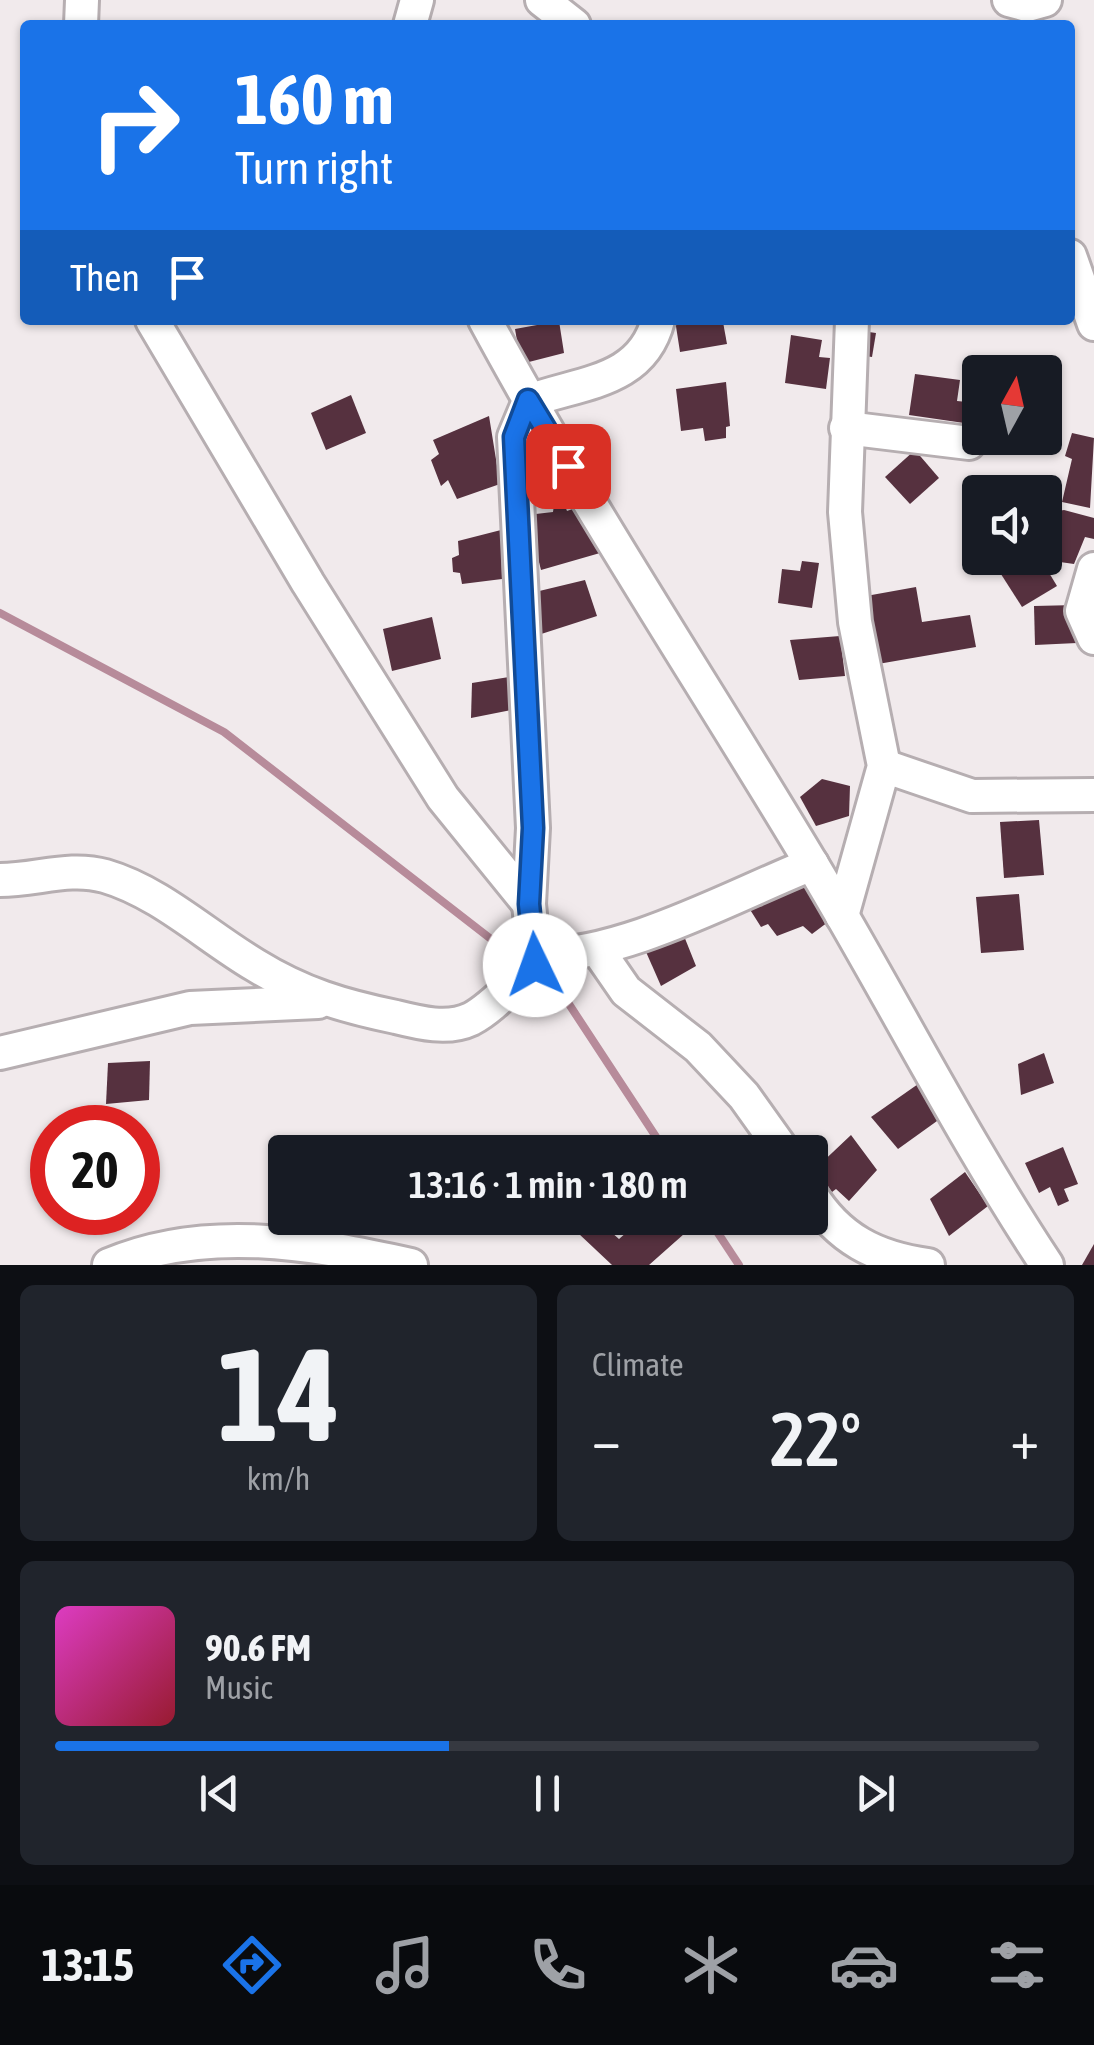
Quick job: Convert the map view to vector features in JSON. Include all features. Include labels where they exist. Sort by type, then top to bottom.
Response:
[{"type":"street","points":[[542,0],[568,20]]},
{"type":"street","points":[[1009,0],[1027,5],[1045,0]]},
{"type":"street","points":[[1075,270],[1094,324]]},
{"type":"street","points":[[155,325],[390,717],[443,798],[529,904]]},
{"type":"street","points":[[488,325],[528,400],[812,864],[980,1161],[1046,1265]]},
{"type":"street","points":[[528,400],[586,386],[635,363],[654,337],[657,325]]},
{"type":"street","points":[[842,916],[884,766],[856,622],[846,522],[852,325]]},
{"type":"street","points":[[0,1053],[190,1008],[323,1002],[446,1026],[471,1018],[535,965],[529,904],[533,828],[514,437],[528,400]]},
{"type":"street","points":[[846,428],[962,442]]},
{"type":"street","points":[[1094,569],[1082,611],[1094,638]]},
{"type":"street","points":[[884,766],[972,796],[1094,795]]},
{"type":"street","points":[[536,954],[571,956],[596,949],[812,864]]},
{"type":"street","points":[[0,880],[39,878],[76,869],[110,877],[323,1002]]},
{"type":"street","points":[[596,949],[626,991],[698,1047],[744,1096],[772,1135]]},
{"type":"street","points":[[828,1221],[863,1249],[928,1265]]},
{"type":"street","points":[[109,1265],[148,1250],[212,1239],[277,1244],[411,1265]]},
{"type":"street","points":[[1038,1265],[1046,1265]]},
{"type":"building","points":[[560,325],[564,353],[521,364],[515,329]]},
{"type":"building","points":[[676,325],[724,325],[727,344],[680,352]]},
{"type":"building","points":[[855,330],[876,333],[872,357],[851,354]]},
{"type":"building","points":[[791,335],[822,340],[819,357],[830,358],[826,389],[785,383]]},
{"type":"building","points":[[915,374],[960,380],[957,401],[962,402],[962,423],[909,415]]},
{"type":"building","points":[[726,382],[730,426],[726,427],[726,438],[705,441],[703,428],[681,431],[676,389]]},
{"type":"building","points":[[351,395],[366,433],[326,450],[311,413]]},
{"type":"building","points":[[489,416],[500,484],[457,499],[448,480],[441,486],[431,460],[439,454],[433,440]]},
{"type":"building","points":[[1072,433],[1094,438],[1090,508],[1062,502],[1072,459],[1065,456]]},
{"type":"building","points":[[915,450],[939,478],[910,504],[885,477]]},
{"type":"building","points":[[564,503],[567,511],[581,506],[600,553],[541,570],[527,515],[553,512],[554,505]]},
{"type":"building","points":[[1062,510],[1094,518],[1094,539],[1085,537],[1074,564],[1062,562]]},
{"type":"building","points":[[501,530],[502,579],[462,584],[460,573],[453,572],[452,558],[459,555],[458,541]]},
{"type":"building","points":[[802,561],[819,563],[812,608],[778,603],[782,569],[800,571]]},
{"type":"building","points":[[1002,575],[1050,575],[1057,586],[1022,607]]},
{"type":"building","points":[[585,580],[597,616],[535,636],[531,593]]},
{"type":"building","points":[[916,587],[922,622],[970,615],[976,647],[878,664],[866,596]]},
{"type":"building","points":[[1076,605],[1077,643],[1035,645],[1034,606]]},
{"type":"building","points":[[432,617],[441,659],[392,671],[383,629]]},
{"type":"building","points":[[840,636],[845,676],[799,680],[790,640]]},
{"type":"building","points":[[509,677],[511,710],[471,718],[472,683]]},
{"type":"building","points":[[822,779],[850,786],[849,816],[816,826],[800,797]]},
{"type":"building","points":[[1039,820],[1044,875],[1004,878],[1000,822]]},
{"type":"building","points":[[799,879],[808,891],[812,888],[832,919],[812,934],[803,926],[777,936],[768,924],[761,927],[749,908]]},
{"type":"building","points":[[1019,894],[1024,950],[981,953],[976,897]]},
{"type":"building","points":[[680,926],[696,966],[661,986],[643,945]]},
{"type":"building","points":[[1044,1053],[1054,1083],[1021,1095],[1018,1064]]},
{"type":"building","points":[[150,1061],[149,1100],[106,1104],[108,1063]]},
{"type":"building","points":[[921,1082],[944,1116],[898,1149],[871,1117]]},
{"type":"building","points":[[851,1135],[877,1170],[849,1201],[828,1187],[828,1157]]},
{"type":"building","points":[[1063,1147],[1078,1184],[1064,1189],[1069,1201],[1058,1206],[1050,1187],[1039,1193],[1025,1163]]},
{"type":"building","points":[[965,1172],[988,1206],[949,1236],[930,1199]]},
{"type":"building","points":[[580,1235],[614,1235],[619,1239],[624,1235],[683,1235],[649,1265],[612,1265]]},
{"type":"building","points":[[1094,1244],[1094,1265],[1082,1265]]},
{"type":"waterway","points":[[0,613],[224,732],[522,963]]},
{"type":"waterway","points":[[537,975],[563,995],[655,1135]]},
{"type":"waterway","points":[[719,1235],[739,1265]]},
{"type":"route","points":[[535,965],[529,904],[533,828],[514,437],[528,400],[568,466]]}]
